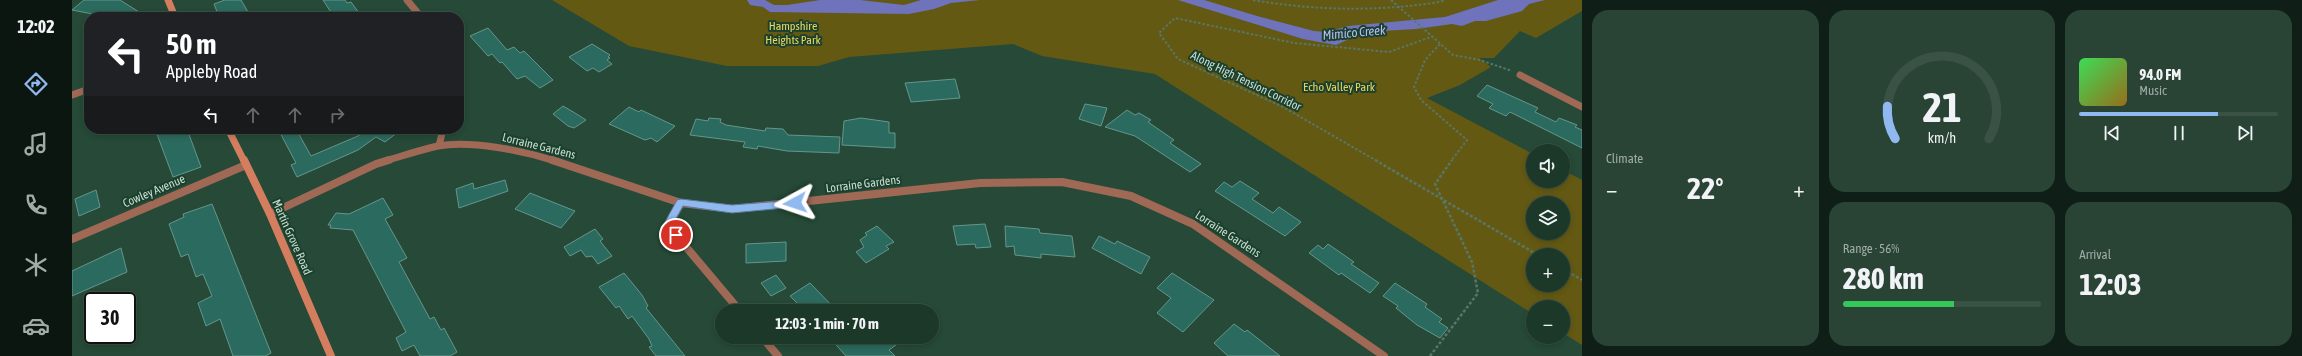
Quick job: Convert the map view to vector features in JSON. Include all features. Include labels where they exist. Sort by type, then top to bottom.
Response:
[{"type":"main road","points":[[168,0],[173,12]]},
{"type":"main road","name":"Martin Grove Road","points":[[230,134],[270,214],[331,356]]},
{"type":"street","points":[[407,0],[417,12]]},
{"type":"street","points":[[1520,75],[1582,107]]},
{"type":"street","points":[[72,95],[84,91]]},
{"type":"street","points":[[439,146],[442,134]]},
{"type":"street","name":"Lorraine Gardens","points":[[270,214],[376,164],[439,146],[482,146],[513,150],[550,160],[681,202],[732,209],[980,183],[1062,182],[1131,196],[1193,224],[1384,356]]},
{"type":"street","name":"Cowley Avenue","points":[[72,239],[246,165]]},
{"type":"street","points":[[681,202],[670,222],[676,235],[734,304]]},
{"type":"street","points":[[768,344],[778,356]]},
{"type":"path","points":[[1253,0],[1299,8],[1325,9],[1399,7],[1445,0]]},
{"type":"path","points":[[1391,0],[1453,55],[1494,64],[1520,75]]},
{"type":"path","name":"Along High Tension Corridor","points":[[1431,36],[1389,52],[1294,43],[1175,18],[1159,33],[1178,59],[1285,108],[1526,248]]},
{"type":"path","points":[[1430,356],[1478,293],[1472,262],[1435,184],[1467,140],[1421,100],[1414,87],[1425,60],[1440,44]]},
{"type":"path","points":[[1570,274],[1582,280]]},
{"type":"green space","name":"Echo Valley Park","points":[[552,0],[1582,0],[1582,11],[1536,38],[1520,31],[1494,58],[1479,58],[1491,67],[1460,85],[1427,98],[1526,150],[1526,188],[1570,188],[1570,174],[1582,180],[1582,345],[1570,337],[1570,300],[1526,300],[1526,310],[1155,74],[1042,56],[1013,44],[849,57],[818,66],[727,66],[629,46]]},
{"type":"water","points":[[747,0],[765,0],[774,5],[787,5],[820,0],[860,0],[904,5],[921,0],[980,0],[951,3],[934,9],[909,14],[770,12],[763,7],[750,5]]},
{"type":"water","name":"Mimico Creek","points":[[1178,0],[1204,0],[1314,31],[1327,32],[1348,26],[1445,17],[1498,0],[1545,0],[1529,4],[1522,11],[1486,21],[1475,21],[1462,26],[1452,24],[1416,29],[1381,31],[1356,36],[1336,45],[1303,39]]},
{"type":"building","points":[[84,0],[120,0],[139,12],[84,12],[72,10]]},
{"type":"building","points":[[225,0],[241,0],[248,12],[217,12],[214,4]]},
{"type":"building","points":[[323,0],[345,0],[347,3],[351,2],[358,12],[331,12]]},
{"type":"building","points":[[488,28],[507,50],[514,47],[520,53],[524,51],[553,80],[540,88],[525,76],[517,79],[502,62],[500,63],[492,54],[488,56],[470,36]]},
{"type":"building","points":[[592,44],[610,55],[608,57],[610,58],[607,60],[612,64],[599,72],[593,68],[587,71],[569,57]]},
{"type":"building","points":[[955,79],[960,98],[911,102],[905,83]]},
{"type":"building","points":[[1487,85],[1538,108],[1535,112],[1556,122],[1559,118],[1577,125],[1575,127],[1582,130],[1582,148],[1510,112],[1506,116],[1489,108],[1493,104],[1477,96]]},
{"type":"building","points":[[1085,104],[1107,108],[1101,126],[1079,119]]},
{"type":"building","points":[[563,106],[586,120],[574,128],[568,126],[553,114]]},
{"type":"building","points":[[629,107],[639,112],[641,110],[675,126],[657,142],[651,138],[645,140],[609,124]]},
{"type":"building","points":[[1127,110],[1135,115],[1139,113],[1151,120],[1148,122],[1174,140],[1170,143],[1201,164],[1190,172],[1135,136],[1105,127]]},
{"type":"building","points":[[709,118],[721,119],[720,122],[726,125],[765,131],[766,128],[783,129],[788,135],[840,137],[839,153],[787,151],[758,146],[757,149],[743,147],[745,142],[690,135],[696,119],[708,121]]},
{"type":"building","points":[[861,118],[889,122],[889,133],[895,133],[895,148],[842,145],[844,121]]},
{"type":"building","points":[[157,134],[189,134],[201,167],[173,177]]},
{"type":"building","points":[[281,134],[299,134],[311,156],[361,134],[395,134],[385,142],[376,137],[358,150],[297,177],[291,165],[296,163]]},
{"type":"building","points":[[505,180],[508,191],[459,208],[456,189],[473,183],[474,189]]},
{"type":"building","points":[[1240,181],[1259,193],[1252,199],[1273,213],[1279,207],[1301,222],[1285,236],[1215,191],[1224,182],[1232,187]]},
{"type":"building","points":[[96,190],[100,207],[79,216],[75,199]]},
{"type":"building","points":[[530,193],[575,211],[561,228],[515,209]]},
{"type":"building","points":[[383,198],[393,215],[385,219],[407,258],[399,262],[430,319],[434,317],[441,330],[444,328],[457,352],[450,356],[420,356],[414,345],[402,351],[396,338],[406,332],[353,230],[330,228],[331,225],[328,225],[336,213],[349,214]]},
{"type":"building","points":[[212,204],[271,353],[265,356],[233,356],[220,319],[206,326],[198,303],[212,296],[203,274],[196,277],[188,254],[181,257],[169,224],[184,217],[183,214]]},
{"type":"building","points":[[985,224],[991,247],[976,248],[975,244],[957,245],[953,226]]},
{"type":"building","points":[[877,226],[894,242],[886,246],[889,249],[866,263],[856,252],[864,247],[860,240],[867,235],[865,233]]},
{"type":"building","points":[[1005,226],[1039,229],[1040,233],[1072,236],[1075,257],[1041,254],[1041,258],[1015,255],[1014,246],[1006,247]]},
{"type":"building","points":[[595,229],[603,239],[600,241],[612,256],[598,264],[592,256],[586,257],[581,250],[570,256],[564,247]]},
{"type":"building","points":[[1099,236],[1115,244],[1117,241],[1150,257],[1141,274],[1092,248]]},
{"type":"building","points":[[786,242],[786,261],[746,263],[746,244]]},
{"type":"building","points":[[1328,244],[1354,262],[1351,264],[1379,283],[1370,293],[1341,273],[1339,275],[1309,253],[1318,245],[1323,249]]},
{"type":"building","points":[[121,248],[127,272],[72,296],[72,271]]},
{"type":"building","points":[[624,273],[642,295],[648,306],[646,308],[685,356],[656,356],[649,347],[652,346],[649,339],[632,316],[628,319],[619,306],[616,308],[599,287]]},
{"type":"building","points":[[1172,273],[1214,300],[1183,332],[1157,313],[1171,298],[1157,288]]},
{"type":"building","points":[[776,275],[786,288],[771,296],[761,283]]},
{"type":"building","points":[[810,283],[830,304],[798,304],[790,296]]},
{"type":"building","points":[[1395,283],[1427,304],[1425,307],[1442,319],[1439,322],[1448,328],[1440,338],[1417,325],[1396,308],[1398,306],[1383,296]]},
{"type":"building","points":[[1234,324],[1245,332],[1247,330],[1280,356],[1228,356],[1214,343]]},
{"type":"building","points":[[835,344],[897,344],[889,350],[895,356],[846,356]]},
{"type":"route","points":[[676,235],[670,222],[681,202],[732,209],[795,203]]},
{"type":"park label","name":"Hampshire Heights Park","points":[[793,33]]}]
